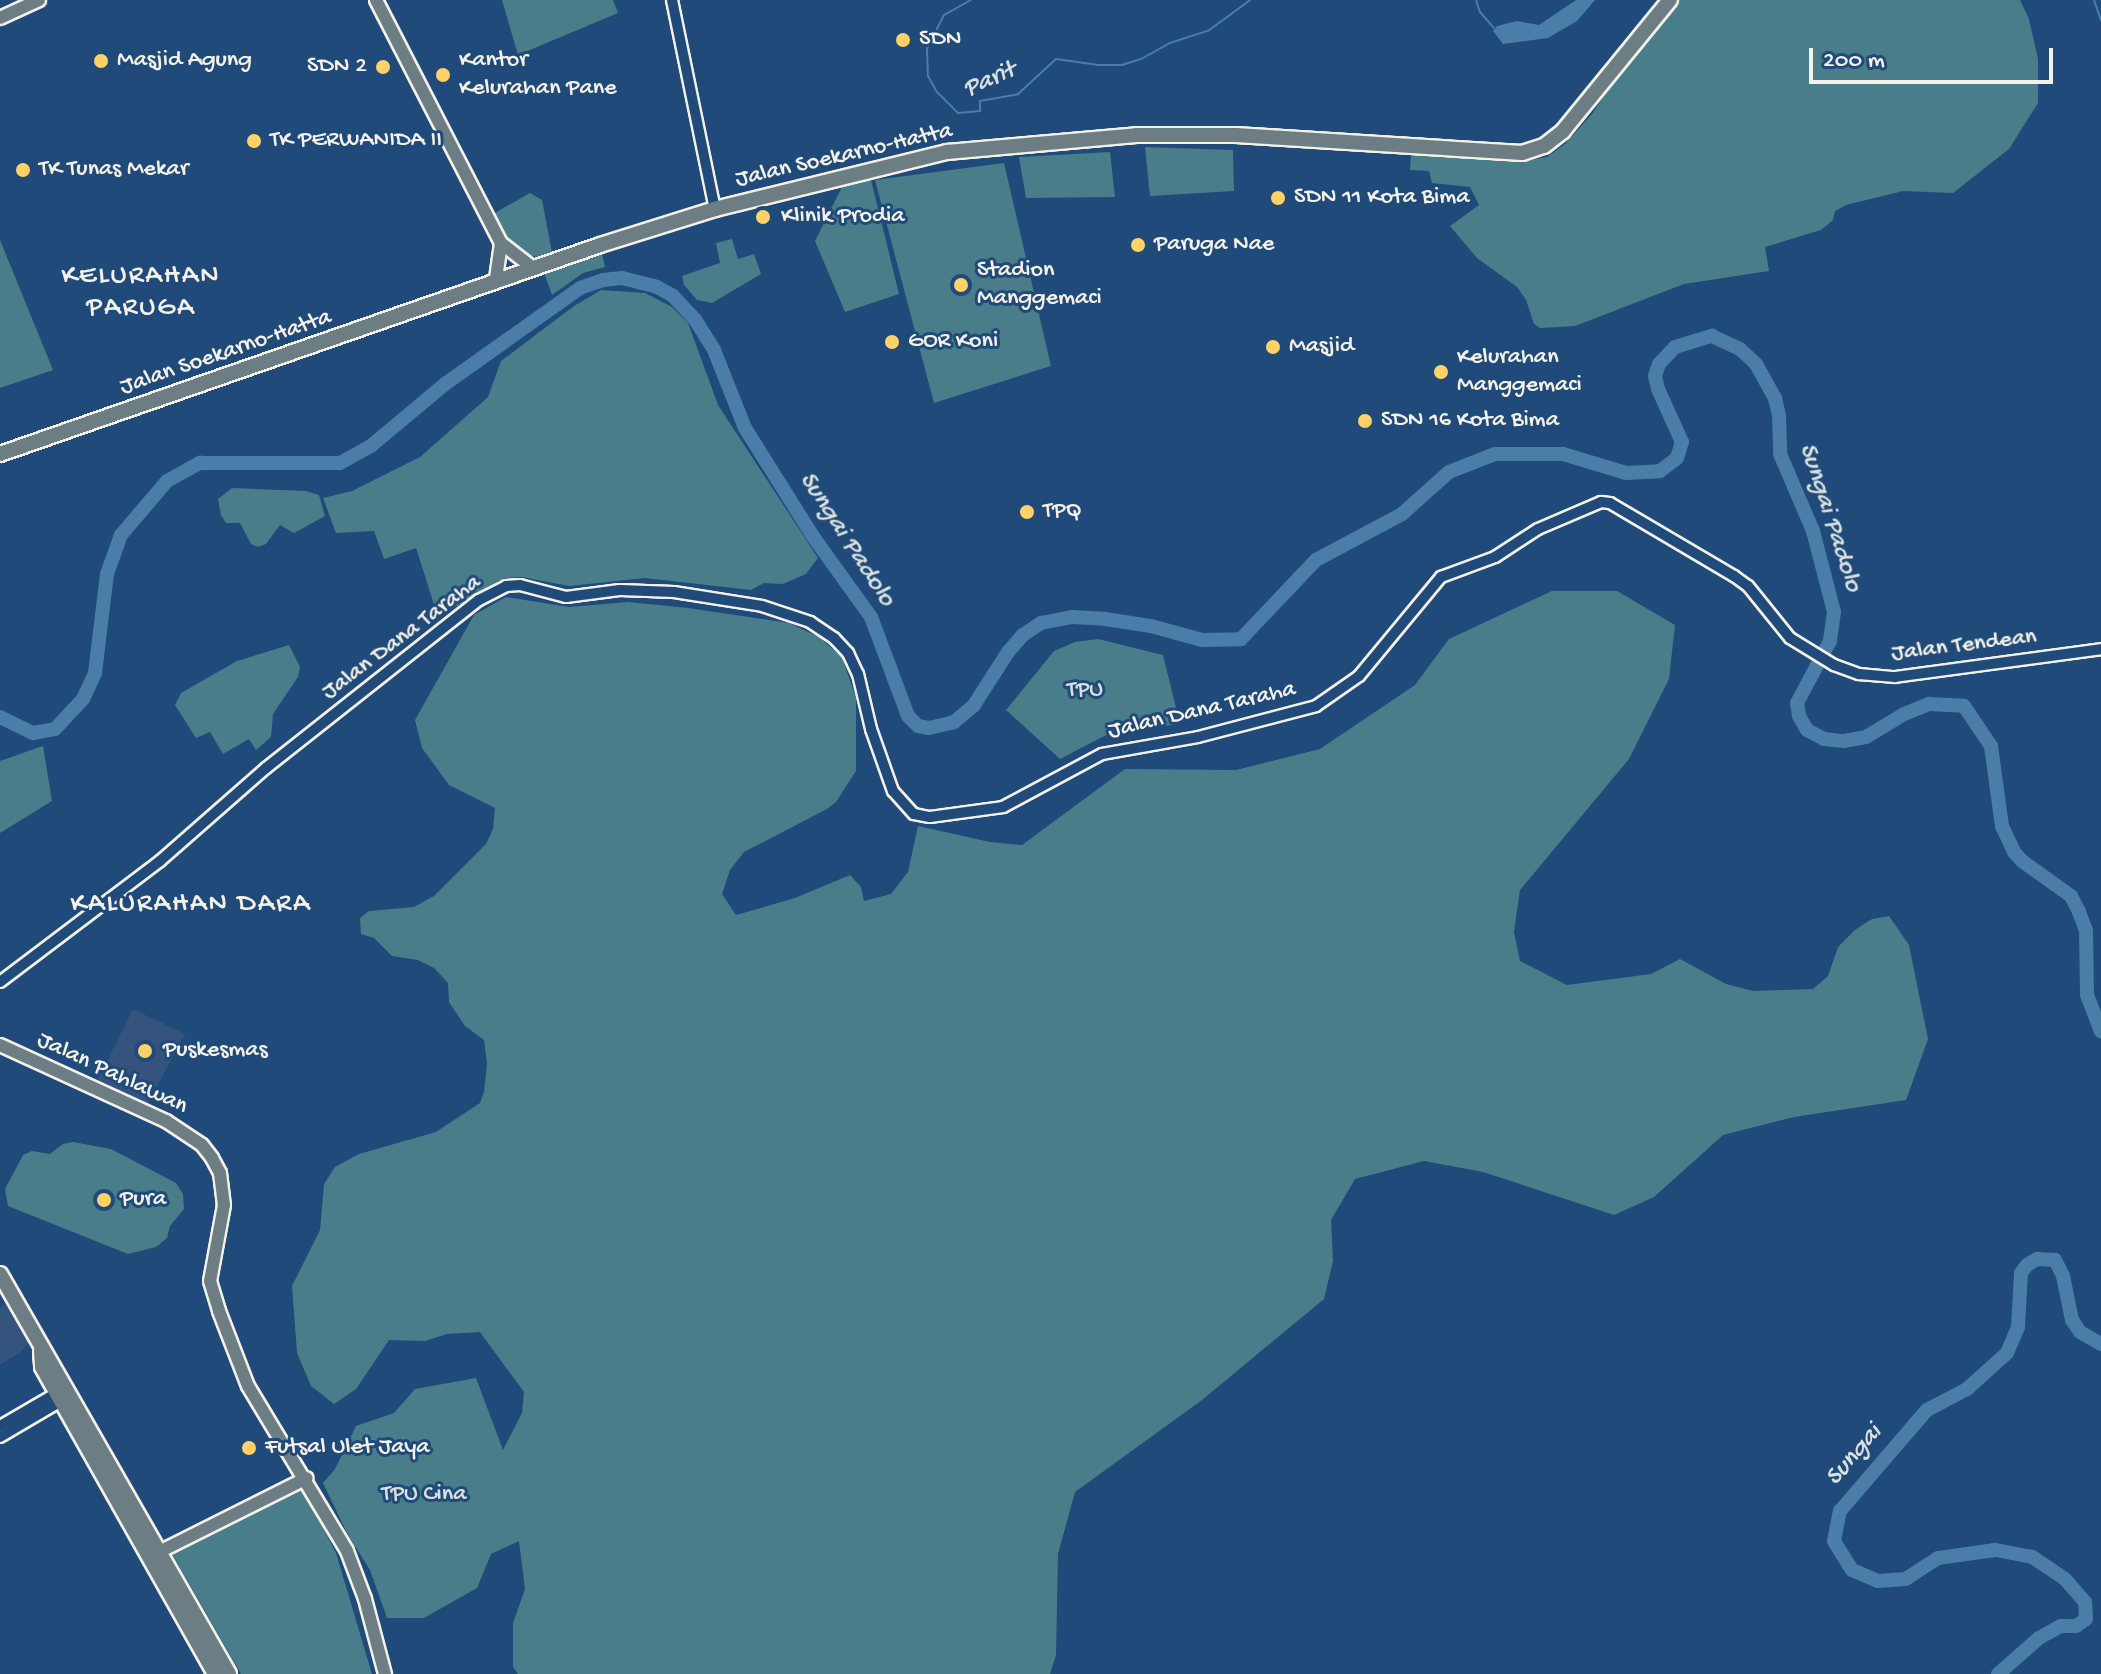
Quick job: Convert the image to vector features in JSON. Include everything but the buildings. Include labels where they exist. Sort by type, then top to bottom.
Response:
[{"type":"highway","name":"Jalan Soekarno-Hatta","points":[[0,454],[532,267],[715,209],[947,152],[1136,135],[1236,135],[1522,153],[1544,146],[1563,131],[1670,0]]},
{"type":"highway","points":[[0,1274],[41,1351],[51,1361],[229,1674]]},
{"type":"highway","points":[[41,1351],[42,1367],[215,1674]]},
{"type":"main road","points":[[0,18],[39,0]]},
{"type":"main road","points":[[376,0],[501,243],[532,267]]},
{"type":"main road","points":[[496,280],[501,243]]},
{"type":"main road","name":"Jalan Pahlawan","points":[[0,1045],[166,1121],[202,1145],[212,1158],[220,1173],[224,1205],[210,1281],[248,1386],[307,1478],[347,1551],[365,1599],[385,1674]]},
{"type":"main road","points":[[159,1552],[307,1478]]},
{"type":"street","points":[[672,0],[715,209]]},
{"type":"street","name":"Jalan Dana Taraha","points":[[0,982],[160,861],[266,768],[479,600],[506,586],[520,585],[566,597],[620,590],[674,592],[762,606],[810,622],[834,638],[853,663],[893,791],[914,814],[930,817],[1003,807],[1102,754],[1198,737],[1316,706],[1359,676],[1441,577],[1495,557],[1538,529],[1601,502],[1610,503],[1748,586],[1774,621],[1800,645]]},
{"type":"street","name":"Jalan Tendean","points":[[1800,645],[1834,665],[1874,677],[1895,677],[2101,649]]},
{"type":"street","points":[[0,1426],[59,1397]]},
{"type":"street","points":[[0,1437],[59,1397]]},
{"type":"shaded area","points":[[1576,0],[1595,0],[1577,21],[1548,38],[1503,44],[1493,31],[1497,26],[1517,21],[1539,25]]},
{"type":"shaded area","points":[[133,1009],[185,1034],[147,1105],[97,1081]]},
{"type":"shaded area","points":[[10,1302],[30,1341],[22,1351],[0,1365],[0,1308]]},
{"type":"green space","points":[[502,0],[613,0],[618,13],[518,55]]},
{"type":"green space","points":[[1679,0],[2020,0],[2029,19],[2038,59],[2038,103],[2009,149],[1953,193],[1903,191],[1846,205],[1835,211],[1833,220],[1821,230],[1765,247],[1769,271],[1684,284],[1575,326],[1540,328],[1534,324],[1526,300],[1517,287],[1477,258],[1450,226],[1479,205],[1470,187],[1432,183],[1429,171],[1410,170],[1411,154],[1526,161],[1547,157],[1565,144],[1592,114],[1645,34]]},
{"type":"green space","points":[[1145,147],[1233,150],[1234,191],[1150,196]]},
{"type":"green space","points":[[1110,152],[1115,197],[1026,198],[1019,157]]},
{"type":"green space","points":[[1004,163],[1051,366],[934,403],[875,180]]},
{"type":"green space","points":[[871,180],[899,294],[845,312],[815,241],[842,187]]},
{"type":"green space","points":[[530,193],[542,200],[552,253],[538,257],[526,255],[509,242],[493,214]]},
{"type":"green space","points":[[732,239],[738,259],[754,254],[761,274],[712,303],[697,300],[684,285],[682,276],[720,263],[716,243]]},
{"type":"green space","points":[[0,240],[53,370],[0,388]]},
{"type":"green space","points":[[602,253],[605,267],[583,273],[552,295],[544,273]]},
{"type":"green space","points":[[601,290],[645,293],[672,307],[688,323],[718,405],[818,558],[806,574],[783,584],[764,583],[751,590],[645,578],[569,586],[522,577],[504,578],[438,617],[416,548],[384,559],[374,531],[336,533],[323,498],[352,491],[420,457],[488,397],[501,361],[574,306]]},
{"type":"green space","points":[[232,488],[306,491],[319,495],[325,516],[294,533],[280,525],[266,544],[258,547],[251,544],[240,523],[226,523],[221,515],[218,499]]},
{"type":"green space","name":"TPU Cina","points":[[1552,591],[1617,591],[1675,625],[1669,679],[1629,759],[1520,890],[1514,932],[1520,961],[1567,985],[1651,974],[1680,959],[1726,984],[1753,991],[1813,989],[1828,976],[1838,947],[1855,930],[1872,919],[1889,916],[1909,945],[1928,1039],[1906,1100],[1794,1117],[1723,1135],[1654,1197],[1614,1215],[1483,1172],[1424,1161],[1355,1179],[1331,1220],[1333,1261],[1324,1299],[1202,1400],[1075,1492],[1058,1554],[1056,1655],[1050,1674],[518,1674],[513,1667],[513,1623],[525,1589],[519,1541],[491,1554],[477,1588],[424,1618],[387,1618],[370,1570],[348,1535],[323,1483],[335,1469],[356,1426],[394,1413],[415,1389],[476,1378],[503,1450],[522,1413],[524,1392],[480,1332],[447,1334],[425,1341],[389,1340],[356,1389],[334,1404],[311,1386],[297,1353],[292,1286],[320,1230],[324,1184],[335,1167],[359,1154],[436,1132],[480,1103],[484,1092],[487,1064],[484,1040],[465,1026],[449,1002],[448,983],[434,968],[418,960],[392,956],[374,938],[361,934],[360,918],[369,911],[414,907],[434,896],[486,844],[493,829],[495,808],[449,785],[422,748],[415,720],[474,615],[506,597],[569,607],[628,602],[688,608],[789,623],[819,637],[842,657],[856,698],[856,771],[836,802],[827,809],[744,852],[730,870],[722,894],[736,915],[795,898],[850,875],[861,887],[864,901],[891,894],[908,872],[918,826],[990,842],[1022,845],[1125,769],[1236,770],[1320,749],[1415,685],[1449,639]]},
{"type":"green space","name":"TPU","points":[[1098,639],[1163,655],[1180,724],[1108,734],[1060,759],[1006,710],[1054,651],[1075,642]]},
{"type":"green space","points":[[289,645],[300,667],[298,677],[273,714],[271,737],[256,750],[249,739],[223,754],[210,732],[196,738],[175,705],[181,693],[237,661]]},
{"type":"green space","points":[[43,746],[52,801],[0,833],[0,761]]},
{"type":"green space","points":[[73,1142],[111,1149],[176,1183],[183,1194],[184,1209],[170,1226],[167,1238],[156,1247],[128,1254],[8,1206],[5,1189],[23,1155],[32,1151],[50,1154],[63,1144]]},
{"type":"green space","points":[[303,1489],[336,1553],[372,1674],[241,1674],[172,1554]]},
{"type":"waterway","name":"Parit","points":[[971,0],[944,15],[927,49],[928,76],[937,92],[958,113],[980,111],[980,101],[1018,94],[1056,59],[1122,65],[1143,58],[1170,43],[1208,31],[1250,0]]},
{"type":"waterway","name":"Parit","points":[[1476,0],[1480,12],[1494,28]]},
{"type":"waterway","name":"Parit","points":[[2094,0],[2101,20]]},
{"type":"waterway","name":"Sungai Padolo","points":[[0,717],[33,733],[55,729],[83,699],[95,673],[107,574],[121,535],[167,481],[200,463],[340,463],[372,445],[445,384],[580,288],[603,280],[622,278],[657,287],[673,296],[696,321],[714,350],[745,428],[812,535],[871,617],[908,716],[918,726],[929,728],[954,722],[974,705],[1008,652],[1023,635],[1041,623],[1072,617],[1105,619],[1151,626],[1202,640],[1241,639],[1316,560],[1402,514],[1449,472],[1495,454],[1563,454],[1626,473],[1660,471],[1677,458],[1682,442],[1658,389],[1655,376],[1659,364],[1675,347],[1712,336],[1740,349],[1756,364],[1775,398],[1780,454],[1813,531],[1834,612],[1830,641],[1797,703],[1799,716],[1807,730],[1824,739],[1844,741],[1866,737],[1904,714],[1929,704],[1964,706],[1991,746],[2002,826],[2014,852],[2071,896],[2079,912],[2086,930],[2087,995],[2101,1031]]},
{"type":"waterway","name":"Sungai","points":[[1998,1674],[2039,1638],[2061,1626],[2076,1626],[2086,1619],[2085,1602],[2065,1579],[2032,1557],[1995,1550],[1938,1558],[1906,1579],[1878,1581],[1852,1570],[1834,1541],[1840,1511],[1927,1410],[1967,1389],[2007,1353],[2018,1327],[2021,1273],[2027,1265],[2037,1259],[2055,1260],[2063,1276],[2072,1320],[2080,1332],[2101,1344]]},
{"type":"place","name":"SDN","points":[[903,40]]},
{"type":"place","name":"Masjid Agung","points":[[101,61]]},
{"type":"place","name":"SDN 2","points":[[383,67]]},
{"type":"place","name":"Kantor Kelurahan Pane","points":[[443,75]]},
{"type":"place","name":"TK PERWANIDA II","points":[[254,141]]},
{"type":"place","name":"TK Tunas Mekar","points":[[23,170]]},
{"type":"place","name":"SDN 11 Kota Bima","points":[[1278,198]]},
{"type":"place","name":"Klinik Prodia","points":[[763,217]]},
{"type":"place","name":"Paruga Nae","points":[[1138,245]]},
{"type":"place","name":"Stadion Manggemaci","points":[[961,285]]},
{"type":"place","name":"GOR Koni","points":[[892,342]]},
{"type":"place","name":"Masjid","points":[[1273,347]]},
{"type":"place","name":"Kelurahan Manggemaci","points":[[1441,372]]},
{"type":"place","name":"SDN 16 Kota Bima","points":[[1365,421]]},
{"type":"place","name":"TPQ","points":[[1027,512]]},
{"type":"place","name":"Puskesmas","points":[[145,1051]]},
{"type":"place","name":"Pura","points":[[104,1200]]},
{"type":"place","name":"Futsal Ulet Jaya","points":[[249,1448]]},
{"type":"district","name":"KELURAHAN PARUGA","points":[[141,293]]},
{"type":"district","name":"KALURAHAN DARA","points":[[191,905]]}]
